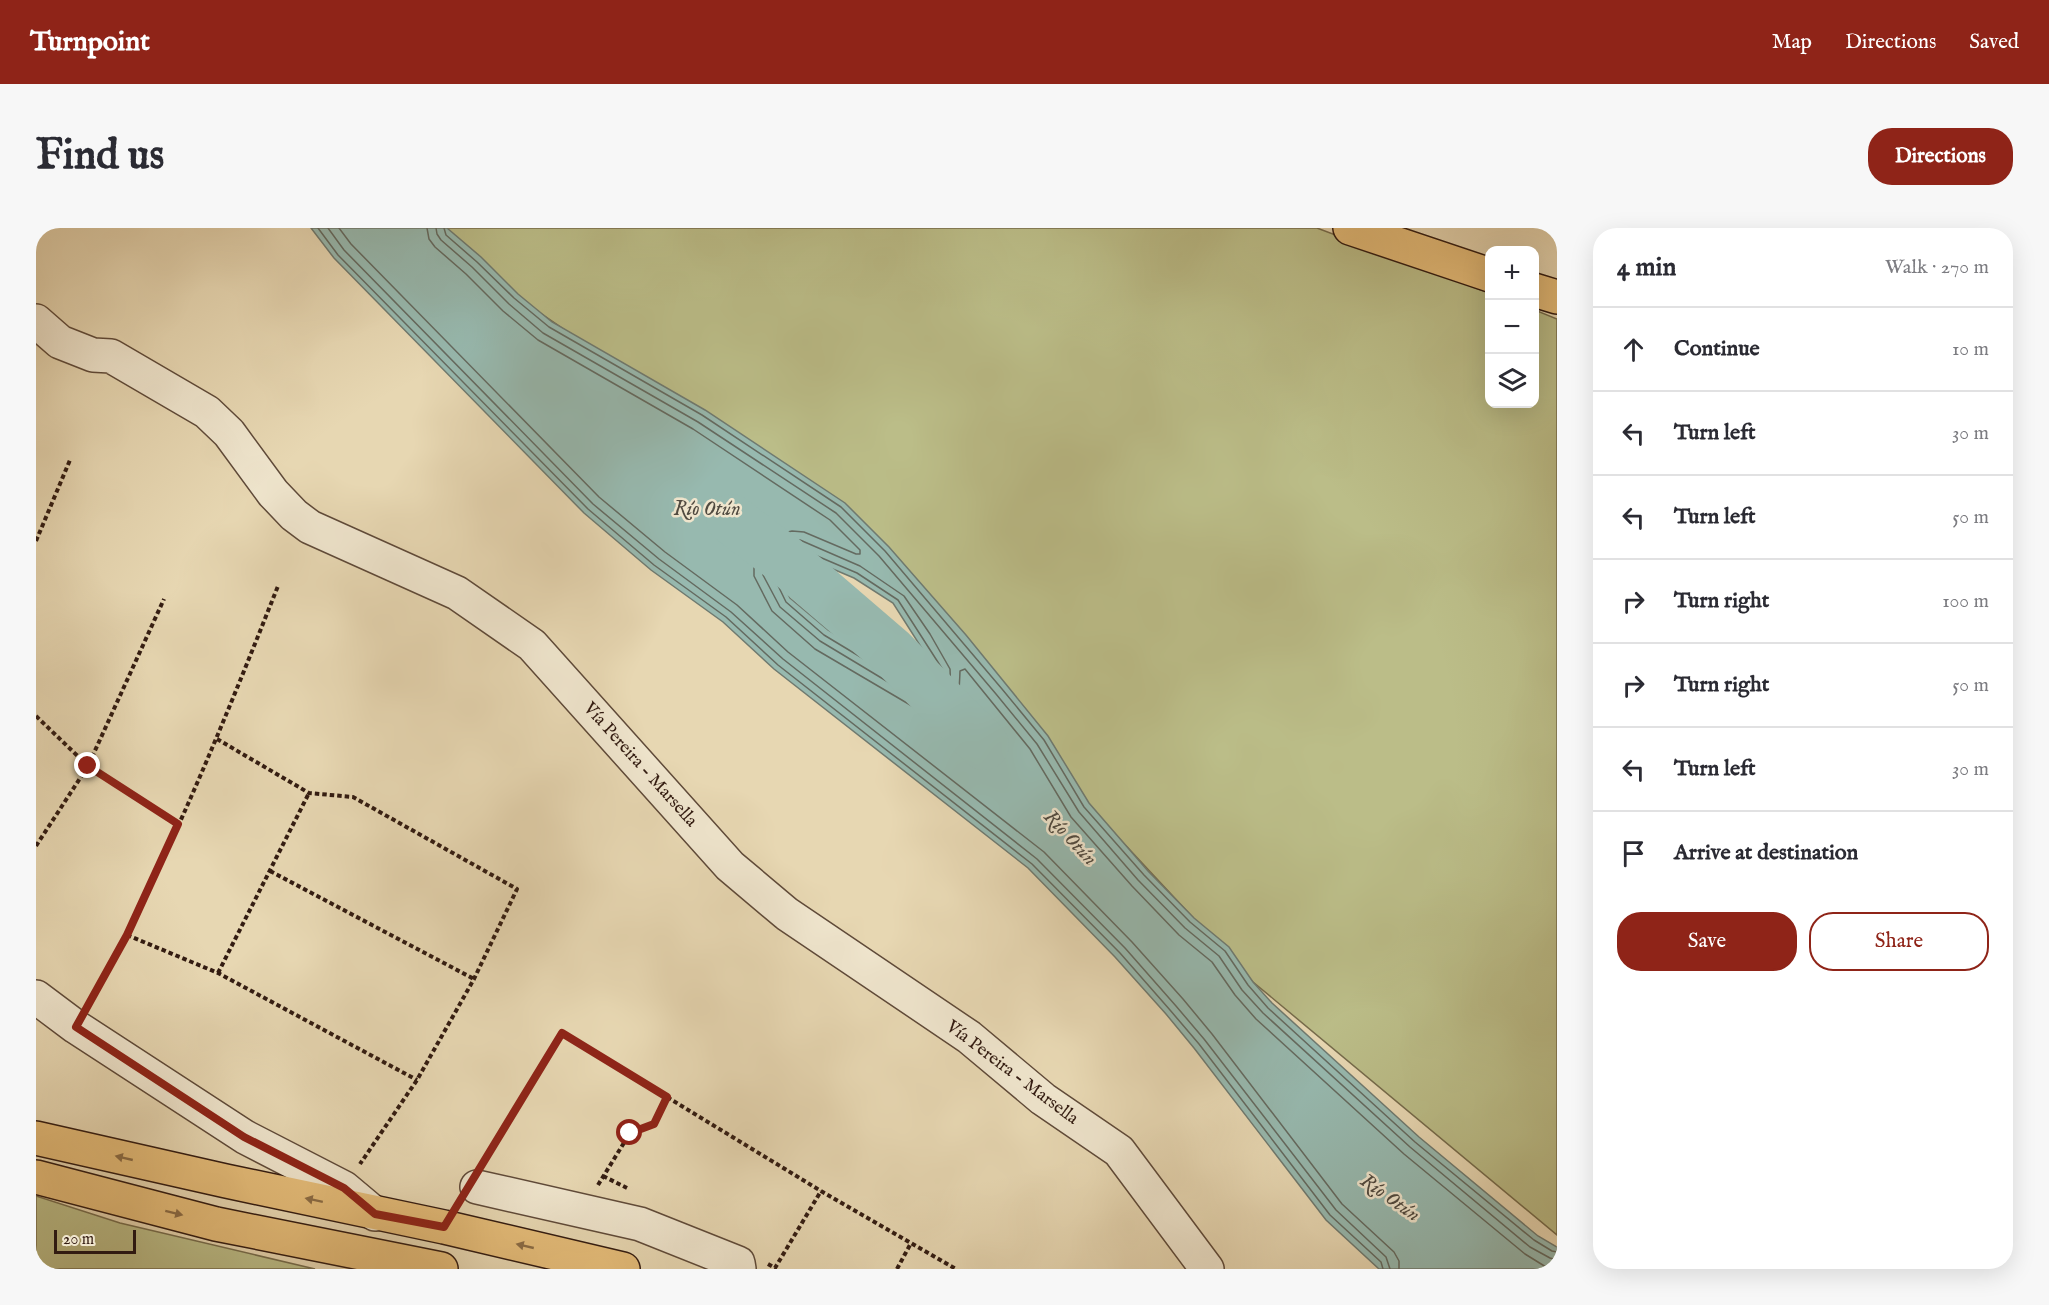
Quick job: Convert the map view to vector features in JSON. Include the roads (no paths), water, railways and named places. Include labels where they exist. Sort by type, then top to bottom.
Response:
[{"type":"main road","points":[[1350,228],[1485,273]]},
{"type":"main road","points":[[1539,292],[1557,297]]},
{"type":"main road","points":[[36,1138],[375,1214],[444,1227],[623,1269]]},
{"type":"main road","points":[[36,1178],[216,1224],[441,1269]]},
{"type":"street","name":"Vía Pereira - Marsella","points":[[36,321],[60,342],[93,355],[111,356],[207,412],[229,433],[273,493],[294,515],[310,527],[457,593],[532,645],[730,866],[787,914],[969,1037],[1043,1099],[1119,1151],[1207,1269]]},
{"type":"street","points":[[36,997],[76,1027],[244,1137],[344,1188],[375,1214]]},
{"type":"street","points":[[479,1176],[640,1224],[738,1263],[740,1269]]},
{"type":"water","name":"Río Otún","points":[[311,228],[447,228],[481,257],[518,294],[552,322],[705,410],[845,503],[889,547],[966,635],[1048,736],[1089,803],[1148,871],[1194,918],[1229,947],[1253,982],[1272,1003],[1419,1137],[1538,1236],[1557,1247],[1557,1269],[1379,1269],[1326,1220],[1166,1014],[1115,957],[1028,868],[774,669],[723,622],[651,570],[584,513],[334,258]],"holes":[[[795,553],[854,578],[893,603],[937,672],[937,696],[828,630],[790,598],[775,568]]]},
{"type":"waterway","name":"Río Otún","points":[[731,519],[785,560],[892,652],[984,745]]}]
